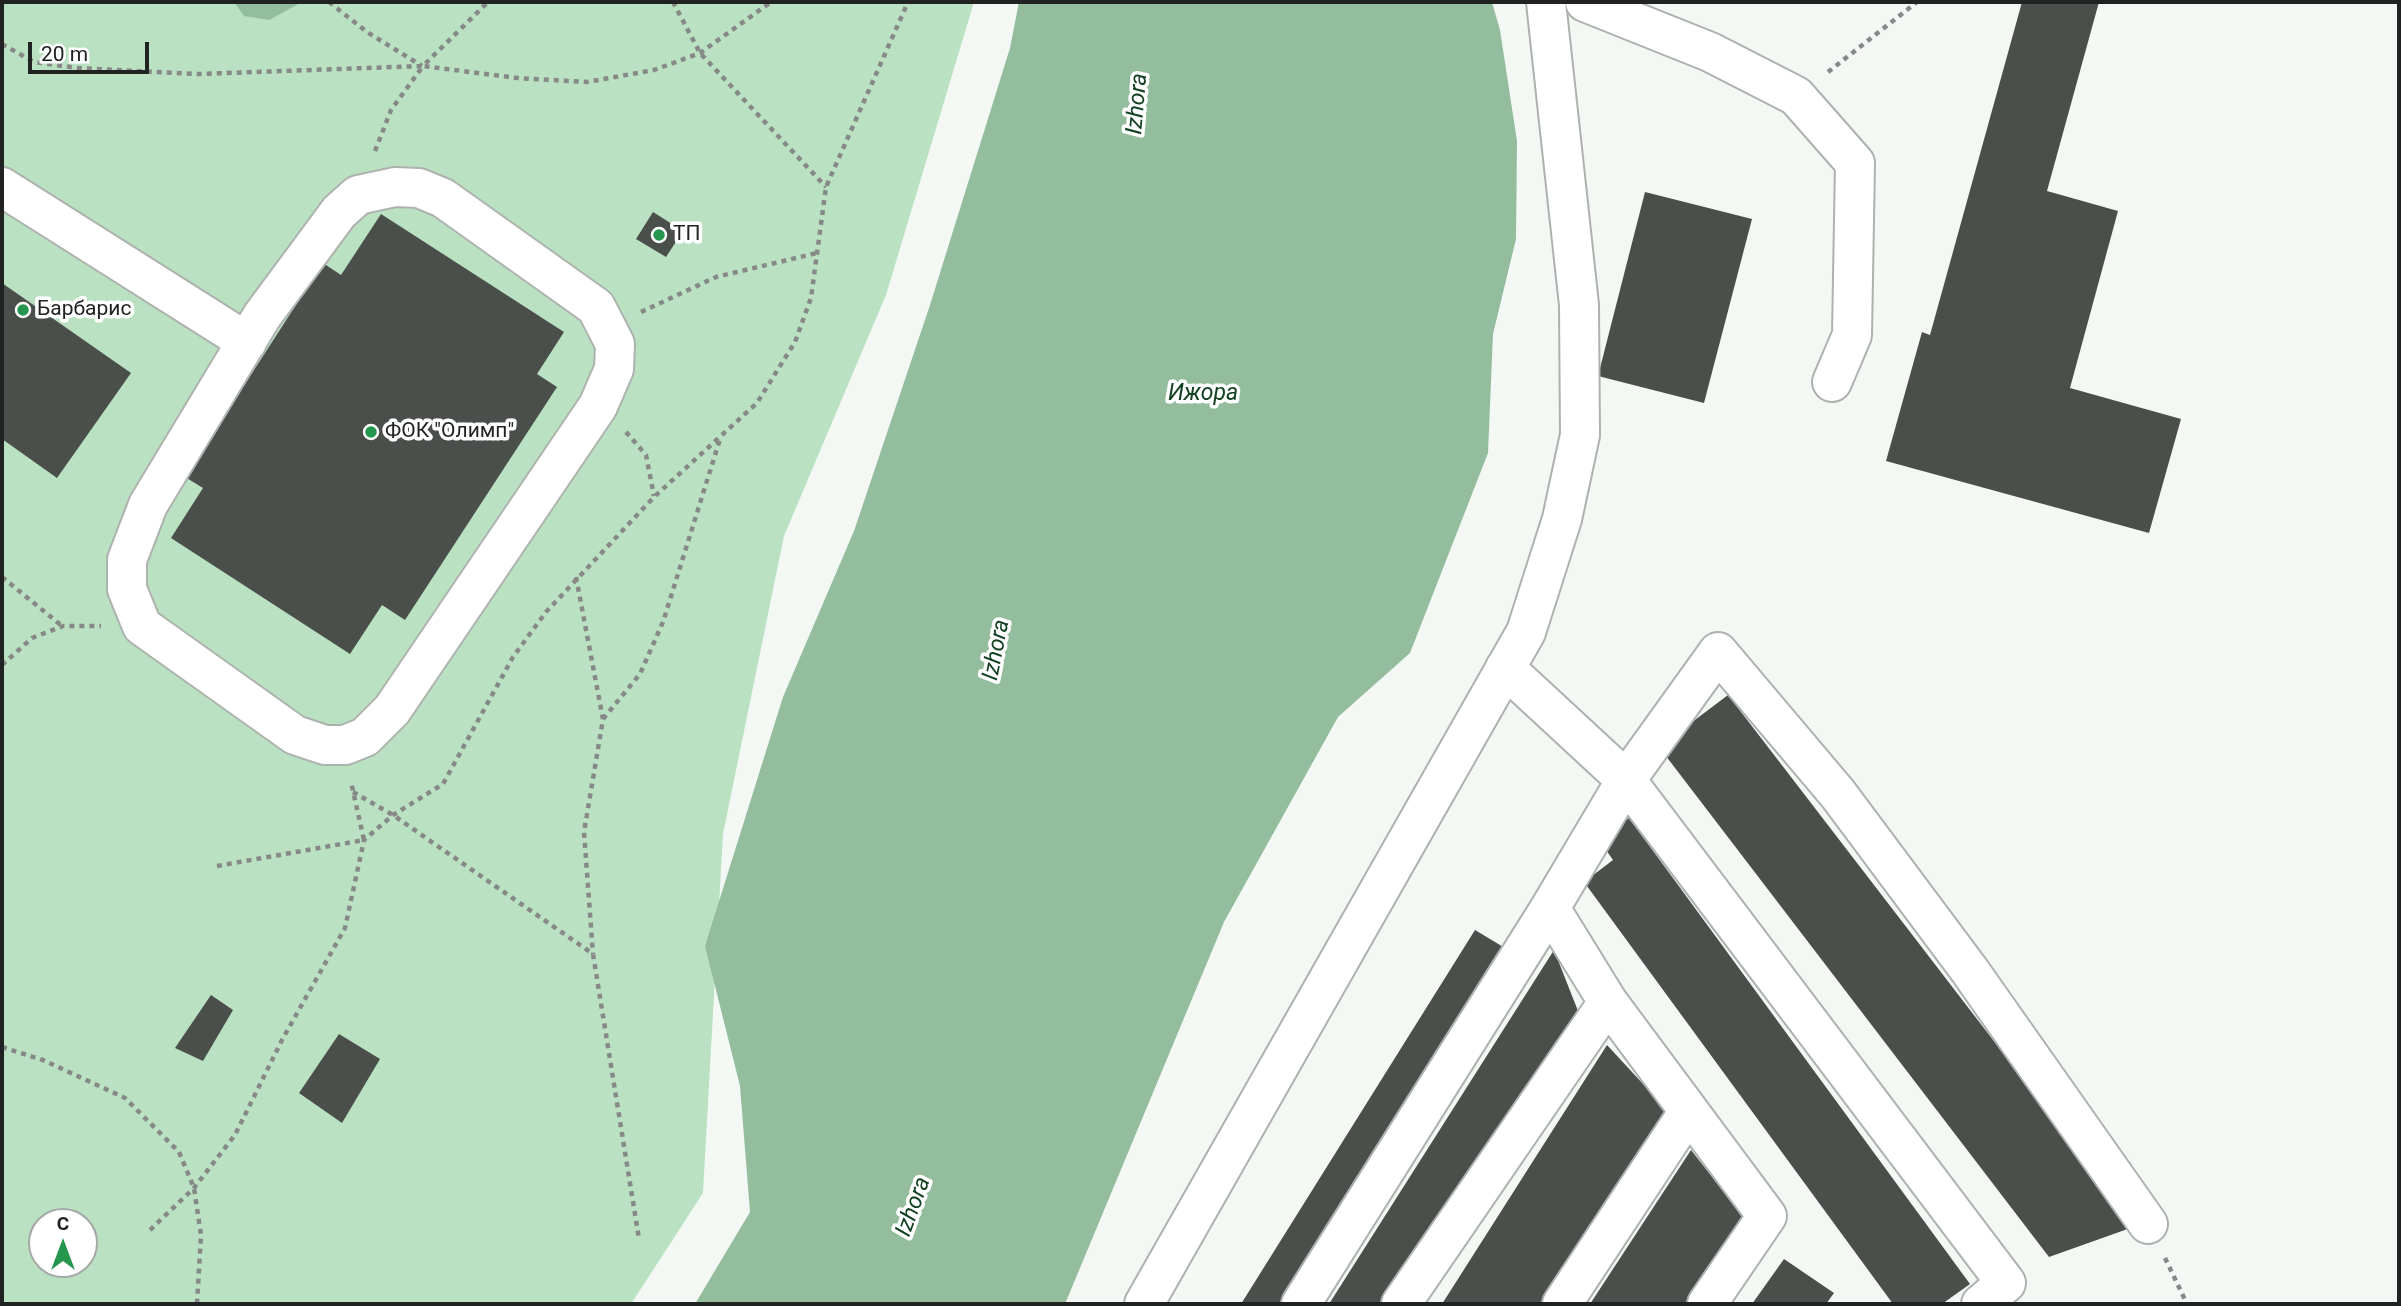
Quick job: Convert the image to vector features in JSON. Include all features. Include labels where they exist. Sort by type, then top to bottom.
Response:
[{"type":"street","points":[[1143,1304],[1526,632],[1562,519],[1580,435],[1579,305],[1546,2]]},
{"type":"street","points":[[1585,2],[1710,52],[1796,96],[1855,163],[1852,335],[1832,382]]},
{"type":"street","points":[[2,187],[247,342]]},
{"type":"street","points":[[395,187],[419,188],[443,198],[580,294],[596,307],[608,327],[615,344],[614,369],[598,406],[392,710],[365,737],[345,745],[325,745],[295,735],[142,626],[127,589],[127,559],[148,505],[262,316],[339,212],[358,195],[395,187]]},
{"type":"street","points":[[1301,1304],[1550,908],[1626,780],[1718,652],[1854,816],[1970,971],[2148,1224]]},
{"type":"street","points":[[1504,668],[1626,780],[2006,1283],[1981,1304]]},
{"type":"street","points":[[1550,908],[1608,1002],[1767,1216],[1707,1304]]},
{"type":"street","points":[[1401,1304],[1608,1002]]},
{"type":"street","points":[[1562,1304],[1689,1111]]},
{"type":"path","points":[[329,2],[367,32],[423,66]]},
{"type":"path","points":[[358,195],[391,110],[423,66],[488,2]]},
{"type":"path","points":[[673,2],[700,53],[826,187]]},
{"type":"path","points":[[2,44],[34,62],[77,68],[199,74],[423,66],[517,78],[587,82],[654,70],[700,53],[771,2]]},
{"type":"path","points":[[217,866],[364,840],[393,816],[443,784],[513,657],[546,612],[654,497],[757,403],[794,342],[811,298],[826,187],[908,2]]},
{"type":"path","points":[[1796,96],[1917,2]]},
{"type":"path","points":[[608,327],[716,277],[818,253]]},
{"type":"path","points":[[598,406],[646,455],[654,497]]},
{"type":"path","points":[[603,719],[640,674],[663,622],[721,437]]},
{"type":"path","points":[[2,577],[63,626],[32,638],[2,665]]},
{"type":"path","points":[[576,577],[603,719],[584,832],[593,954],[639,1238]]},
{"type":"path","points":[[150,1230],[194,1188],[234,1135],[282,1040],[345,928],[364,840],[345,745]]},
{"type":"path","points":[[353,792],[393,816],[593,954]]},
{"type":"path","points":[[2,1047],[43,1060],[125,1097],[179,1152],[194,1188],[201,1235],[197,1304]]},
{"type":"path","points":[[2148,1224],[2187,1304]]},
{"type":"shaded area","points":[[2,2],[974,2],[886,295],[784,536],[723,834],[703,1193],[631,1304],[2,1304]]},
{"type":"water","points":[[234,2],[302,2],[269,20],[244,16]]},
{"type":"water","name":"Ижора","points":[[1019,2],[1492,2],[1500,30],[1517,141],[1516,239],[1493,334],[1488,453],[1410,653],[1338,717],[1224,922],[1065,1304],[695,1304],[750,1212],[740,1086],[705,946],[783,697],[854,531],[930,305],[1010,48]]},
{"type":"building","points":[[2022,2],[2099,2],[2047,191],[2118,211],[2070,388],[2181,419],[2149,533],[1886,461],[1922,332],[1930,335]]},
{"type":"building","points":[[1645,192],[1752,219],[1704,403],[1598,376]]},
{"type":"building","name":"ТП","points":[[653,212],[683,231],[666,257],[636,239]]},
{"type":"building","name":"ФОК \"Олимп\"","points":[[381,214],[564,332],[537,374],[557,387],[405,620],[382,605],[350,654],[171,538],[203,488],[185,477],[323,263],[341,275]]},
{"type":"building","points":[[2,283],[131,373],[57,478],[2,439]]},
{"type":"building","points":[[1728,695],[2136,1226],[2049,1257],[1659,747]]},
{"type":"building","points":[[1629,818],[1970,1284],[1942,1304],[1893,1304],[1584,882],[1613,860],[1599,840]]},
{"type":"building","points":[[1475,930],[1505,948],[1282,1304],[1241,1304]]},
{"type":"building","points":[[1554,950],[1580,1016],[1388,1304],[1329,1304]]},
{"type":"building","points":[[211,995],[233,1010],[203,1061],[175,1048]]},
{"type":"building","points":[[339,1034],[380,1059],[342,1123],[299,1093]]},
{"type":"building","points":[[1607,1045],[1669,1112],[1545,1304],[1442,1304]]},
{"type":"building","points":[[1691,1150],[1746,1220],[1688,1304],[1590,1304]]},
{"type":"building","points":[[1784,1259],[1834,1293],[1826,1304],[1752,1304]]},
{"type":"place","name":"ТП","points":[[659,235]]},
{"type":"place","name":"Барбарис","points":[[23,310]]},
{"type":"place","name":"ФОК \"Олимп\"","points":[[371,432]]},
{"type":"water label","name":"Izhora","points":[[1138,104]]},
{"type":"water label","name":"Izhora","points":[[997,650]]},
{"type":"water label","name":"Izhora","points":[[914,1207]]}]
